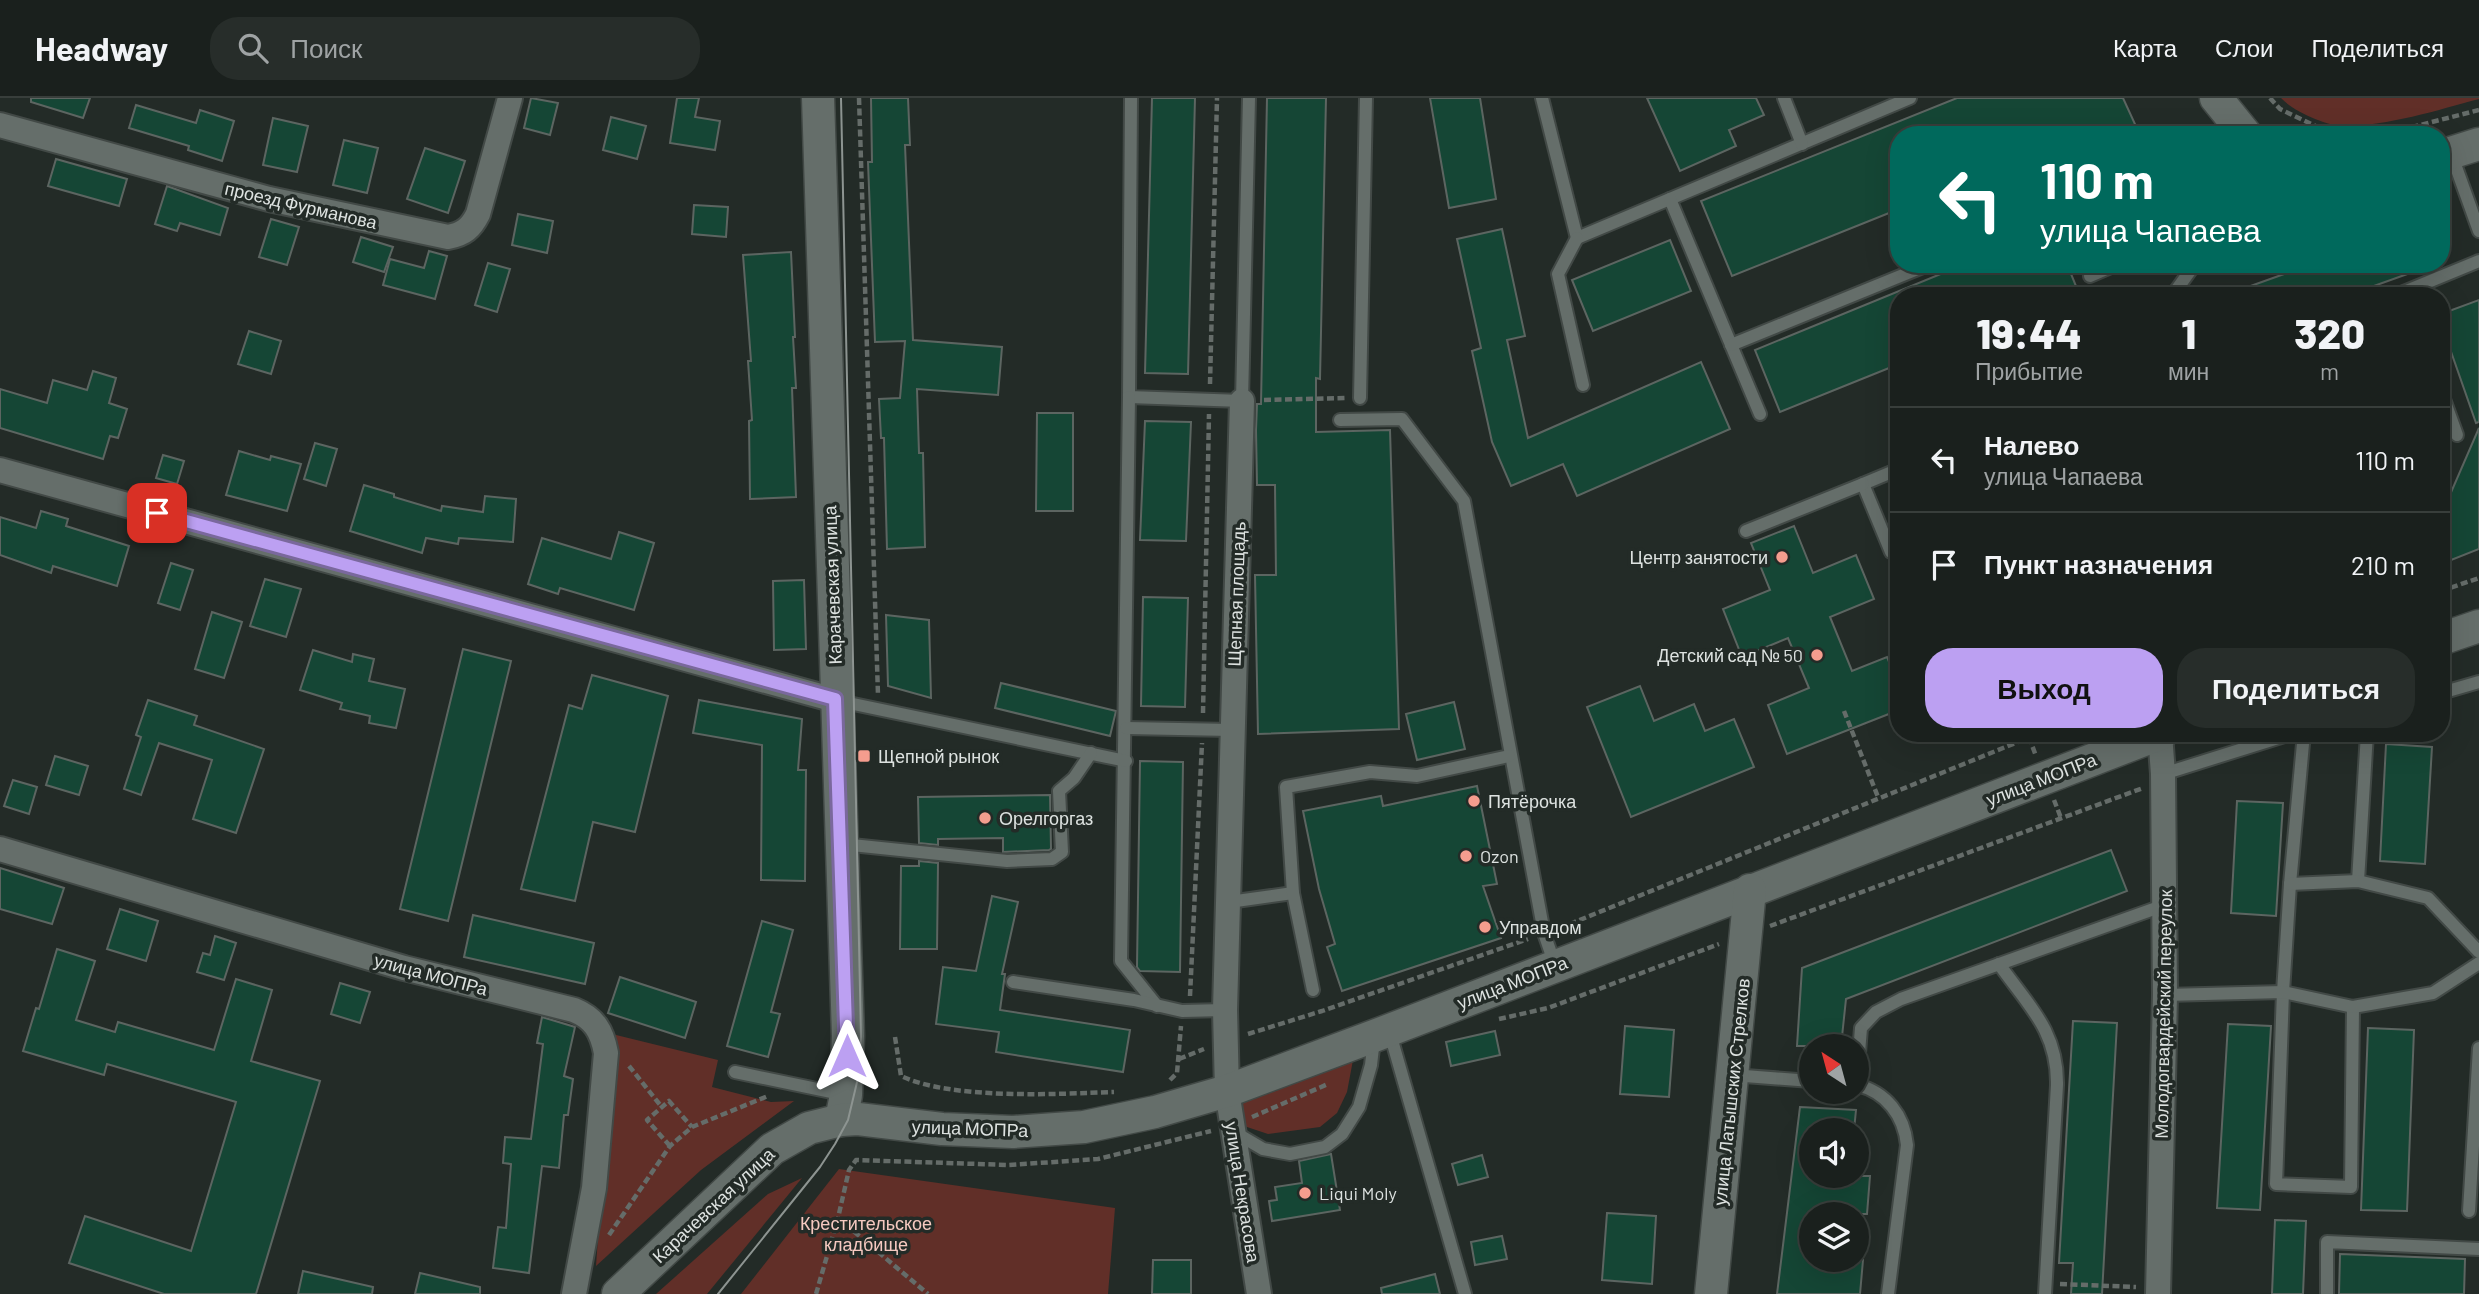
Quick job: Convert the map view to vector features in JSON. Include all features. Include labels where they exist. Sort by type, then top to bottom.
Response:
[{"type":"street","name":"проезд Фурманова","points":[[0,125],[269,199],[448,237],[461,235],[472,225],[478,214],[510,98]]},
{"type":"street","name":"Карачевская улица","points":[[618,1294],[772,1149],[843,1108],[848,1036],[835,699],[818,98]]},
{"type":"street","points":[[2216,98],[2239,126]]},
{"type":"street","name":"Щепная площадь","points":[[1227,1091],[1225,1010],[1231,730],[1242,401]]},
{"type":"street","points":[[0,470],[835,699]]},
{"type":"street","points":[[2450,636],[2479,626]]},
{"type":"street","name":"улица МОПРа","points":[[843,1108],[858,1119],[942,1129],[1025,1131],[1096,1124],[1155,1112],[1227,1091],[2140,742]]},
{"type":"street","name":"Молодогвардейский переулок","points":[[2158,1291],[2165,995],[2161,742]]},
{"type":"street","name":"улица МОПРа","points":[[0,849],[391,964],[574,1010],[590,1017],[604,1040]]},
{"type":"street","name":"улица Латышских Стрелков","points":[[1711,1294],[1750,890]]},
{"type":"street","points":[[574,1294],[594,1188],[606,1053],[604,1040]]},
{"type":"street","name":"улица Некрасова","points":[[1227,1091],[1259,1294]]},
{"type":"lane","points":[[1131,98],[1126,761],[1121,961],[1157,1006]]},
{"type":"lane","name":"Щепная площадь","points":[[1242,401],[1249,98]]},
{"type":"lane","points":[[1360,398],[1366,98]]},
{"type":"lane","points":[[1542,98],[1577,238]]},
{"type":"lane","points":[[1784,98],[1802,144]]},
{"type":"lane","points":[[1583,385],[1558,274],[1577,238],[1910,98]]},
{"type":"lane","points":[[2457,151],[2479,231]]},
{"type":"lane","points":[[1670,199],[1760,414]]},
{"type":"lane","points":[[2418,287],[2479,261]]},
{"type":"lane","points":[[1731,345],[1908,273]]},
{"type":"lane","points":[[2090,276],[2097,273]]},
{"type":"lane","points":[[1129,397],[1242,401]]},
{"type":"lane","points":[[2450,416],[2457,435]]},
{"type":"lane","points":[[1340,420],[1402,419],[1464,500],[1509,756],[1544,933],[1555,965]]},
{"type":"lane","points":[[1746,531],[1890,473]]},
{"type":"lane","points":[[1863,484],[1890,550]]},
{"type":"lane","points":[[2450,690],[2479,682]]},
{"type":"lane","points":[[835,699],[1126,761]]},
{"type":"lane","points":[[1126,728],[1231,730]]},
{"type":"lane","points":[[2163,777],[2267,742]]},
{"type":"lane","points":[[2303,742],[2283,992],[2276,1184],[2351,1187],[2353,1007]]},
{"type":"lane","points":[[2358,881],[2366,742]]},
{"type":"lane","points":[[841,844],[1007,861],[1052,859],[1062,852],[1059,790],[1074,778],[1091,754]]},
{"type":"lane","points":[[1313,990],[1293,893],[1286,787],[1370,772],[1417,776],[1509,756]]},
{"type":"lane","points":[[2290,884],[2358,881],[2428,898],[2479,952]]},
{"type":"lane","points":[[1229,902],[1293,893]]},
{"type":"lane","points":[[1861,1034],[1861,1028],[1876,1012],[1902,999],[2165,905]]},
{"type":"lane","points":[[2165,995],[2283,992],[2353,1007],[2433,993],[2479,963]]},
{"type":"lane","points":[[1998,964],[2046,1031],[2055,1054],[2057,1085],[2045,1289]]},
{"type":"lane","points":[[1013,982],[1134,1000],[1185,1011],[1225,1010]]},
{"type":"lane","points":[[1233,1128],[1263,1149],[1290,1154],[1325,1147],[1342,1134],[1359,1107],[1381,1033]]},
{"type":"lane","points":[[1381,1033],[1465,1294]]},
{"type":"lane","points":[[2469,1211],[2479,1048]]},
{"type":"lane","points":[[735,1072],[843,1108]]},
{"type":"lane","points":[[1732,1075],[1799,1080]]},
{"type":"lane","points":[[1869,1088],[1893,1107],[1906,1132],[1907,1145],[1888,1294]]},
{"type":"lane","points":[[2327,1294],[2327,1242],[2479,1249]]},
{"type":"path","points":[[859,98],[878,710]]},
{"type":"path","points":[[1168,1083],[1177,1073],[1185,1011],[1203,730],[1217,98]]},
{"type":"path","points":[[2270,98],[2280,109],[2315,126]]},
{"type":"path","points":[[2416,126],[2479,110]]},
{"type":"path","points":[[1242,401],[1360,398]]},
{"type":"path","points":[[2450,588],[2479,578]]},
{"type":"path","points":[[1844,711],[1878,797]]},
{"type":"path","points":[[1179,1059],[1544,933],[2017,742]]},
{"type":"path","points":[[1496,1019],[1548,1008],[2163,777]]},
{"type":"path","points":[[895,1037],[901,1076],[916,1083],[1014,1094],[1127,1090]]},
{"type":"path","points":[[604,1040],[661,1107]]},
{"type":"path","points":[[816,1294],[849,1170],[856,1160],[1009,1165],[1098,1159],[1233,1128],[1334,1082]]},
{"type":"path","points":[[607,1237],[670,1146],[692,1127],[770,1096]]},
{"type":"path","points":[[670,1146],[647,1119],[669,1101],[692,1127]]},
{"type":"path","points":[[838,1218],[928,1294]]},
{"type":"path","points":[[2045,1289],[2158,1291]]},
{"type":"green space","points":[[2281,98],[2479,99],[2395,120],[2345,126],[2329,124],[2311,117]]},
{"type":"green space","points":[[612,1034],[718,1060],[712,1087],[771,1102],[794,1101],[701,1170],[596,1266]]},
{"type":"green space","points":[[1353,1060],[1347,1092],[1337,1113],[1320,1127],[1268,1134],[1244,1126],[1241,1102]]},
{"type":"green space","name":"Крестительское кладбище","points":[[839,1169],[1115,1208],[1108,1294],[741,1294]]},
{"type":"green space","points":[[802,1178],[707,1294],[656,1294],[768,1194]]},
{"type":"building","points":[[31,98],[90,98],[83,118],[31,102]]},
{"type":"building","points":[[531,98],[558,103],[550,135],[524,128]]},
{"type":"building","points":[[677,98],[699,98],[695,117],[720,121],[715,150],[670,143]]},
{"type":"building","points":[[871,98],[908,98],[910,145],[905,145],[913,340],[1002,347],[998,395],[917,389],[919,453],[923,453],[925,547],[887,549],[884,438],[881,438],[879,399],[900,398],[905,341],[875,342],[868,162],[872,162]]},
{"type":"building","points":[[1152,98],[1195,98],[1188,374],[1145,373]]},
{"type":"building","points":[[1267,98],[1326,98],[1320,379],[1316,378],[1316,432],[1390,430],[1399,729],[1258,734],[1255,575],[1276,575],[1275,485],[1257,485],[1256,430],[1257,404],[1261,404]]},
{"type":"building","points":[[1430,98],[1480,98],[1496,199],[1449,208]]},
{"type":"building","points":[[1647,98],[1756,98],[1764,115],[1729,130],[1736,146],[1680,171]]},
{"type":"building","points":[[1957,98],[2123,98],[2136,126],[1890,126],[1890,213],[1732,276],[1701,201]]},
{"type":"building","points":[[136,105],[196,123],[200,110],[234,121],[222,161],[188,150],[189,146],[129,128]]},
{"type":"building","points":[[611,117],[646,126],[637,159],[603,150]]},
{"type":"building","points":[[273,118],[308,126],[297,172],[263,165]]},
{"type":"building","points":[[344,140],[378,148],[367,193],[333,185]]},
{"type":"building","points":[[425,148],[465,161],[448,213],[407,199]]},
{"type":"building","points":[[56,159],[127,179],[119,206],[48,186]]},
{"type":"building","points":[[167,186],[228,208],[220,235],[180,223],[177,231],[155,224]]},
{"type":"building","points":[[694,205],[728,207],[726,237],[692,234]]},
{"type":"building","points":[[518,214],[553,221],[547,253],[512,245]]},
{"type":"building","points":[[271,219],[299,227],[287,265],[259,257]]},
{"type":"building","points":[[1502,229],[1525,336],[1507,340],[1528,438],[1701,362],[1730,429],[1577,496],[1563,464],[1511,486],[1492,442],[1472,351],[1481,348],[1457,239]]},
{"type":"building","points":[[361,237],[393,247],[384,272],[353,262]]},
{"type":"building","points":[[1670,240],[1691,291],[1593,331],[1572,280]]},
{"type":"building","points":[[429,251],[447,256],[435,299],[383,285],[390,259],[424,268]]},
{"type":"building","points":[[791,252],[795,337],[796,388],[792,388],[796,497],[750,499],[749,421],[752,420],[748,361],[751,361],[743,255]]},
{"type":"building","points":[[488,263],[510,269],[497,312],[475,305]]},
{"type":"building","points":[[1943,273],[2071,273],[2076,287],[1909,287]]},
{"type":"building","points":[[2287,273],[2410,273],[2371,287],[2248,287]]},
{"type":"building","points":[[1890,295],[1890,368],[1780,412],[1755,350]]},
{"type":"building","points":[[2479,300],[2479,422],[2476,423],[2450,349],[2450,311]]},
{"type":"building","points":[[249,331],[281,341],[271,374],[238,364]]},
{"type":"building","points":[[93,371],[116,378],[109,403],[127,409],[118,438],[110,436],[103,459],[0,428],[0,389],[47,403],[53,380],[87,390]]},
{"type":"building","points":[[1037,413],[1073,413],[1073,511],[1036,511]]},
{"type":"building","points":[[1145,421],[1191,422],[1186,541],[1140,540]]},
{"type":"building","points":[[2479,428],[2479,549],[2450,560],[2450,495]]},
{"type":"building","points":[[315,443],[337,449],[326,486],[304,479]]},
{"type":"building","points":[[239,451],[270,460],[271,456],[301,464],[287,511],[226,495]]},
{"type":"building","points":[[163,455],[184,461],[177,484],[156,478]]},
{"type":"building","points":[[364,485],[441,511],[442,506],[483,512],[485,496],[516,499],[513,542],[459,538],[458,544],[426,538],[422,553],[350,531]]},
{"type":"building","points":[[41,511],[68,519],[66,526],[129,546],[117,586],[53,566],[51,573],[0,555],[0,517],[36,528]]},
{"type":"building","points":[[1794,526],[1813,573],[1856,555],[1874,599],[1830,617],[1852,671],[1887,657],[1890,664],[1890,714],[1787,754],[1768,705],[1809,688],[1788,638],[1742,657],[1723,609],[1770,590],[1751,543]]},
{"type":"building","points":[[619,532],[654,543],[634,610],[560,588],[558,594],[528,584],[542,538],[611,559]]},
{"type":"building","points":[[171,563],[193,570],[180,610],[158,603]]},
{"type":"building","points":[[265,579],[301,589],[286,637],[250,626]]},
{"type":"building","points":[[804,580],[806,649],[774,650],[773,581]]},
{"type":"building","points":[[1143,597],[1188,598],[1185,707],[1141,706]]},
{"type":"building","points":[[212,612],[242,622],[224,678],[195,669]]},
{"type":"building","points":[[886,615],[929,620],[931,698],[888,686]]},
{"type":"building","points":[[463,649],[511,661],[448,921],[400,909]]},
{"type":"building","points":[[313,650],[352,662],[353,654],[374,659],[369,681],[405,689],[396,728],[369,723],[370,716],[340,709],[342,703],[300,690]]},
{"type":"building","points":[[592,675],[668,696],[635,832],[593,822],[575,901],[521,889],[569,705],[582,709]]},
{"type":"building","points":[[1001,683],[1116,711],[1110,736],[995,708]]},
{"type":"building","points":[[1640,686],[1654,721],[1694,704],[1705,731],[1734,719],[1754,767],[1631,817],[1587,707]]},
{"type":"building","points":[[148,700],[197,716],[194,725],[264,749],[236,833],[193,819],[212,760],[159,743],[141,795],[124,789],[141,737],[136,735]]},
{"type":"building","points":[[699,700],[802,719],[798,770],[806,770],[805,881],[761,880],[762,745],[693,733]]},
{"type":"building","points":[[1454,702],[1465,749],[1417,760],[1406,714]]},
{"type":"building","points":[[2386,744],[2432,747],[2425,864],[2380,861]]},
{"type":"building","points":[[55,756],[88,766],[79,795],[46,785]]},
{"type":"building","points":[[1140,761],[1183,762],[1180,972],[1140,971],[1137,967]]},
{"type":"building","points":[[13,780],[37,787],[29,814],[4,806]]},
{"type":"building","points":[[1477,786],[1497,884],[1483,886],[1501,938],[1342,991],[1327,947],[1335,944],[1319,889],[1303,811],[1381,796],[1383,806]]},
{"type":"building","name":"Орелгоргаз","points":[[1050,795],[1049,850],[1003,852],[1003,838],[938,839],[938,845],[919,843],[918,797]]},
{"type":"building","points":[[2237,801],[2283,803],[2276,916],[2231,913]]},
{"type":"building","points":[[2111,850],[2127,891],[1846,999],[1842,1034],[1799,1034],[1797,1046],[1802,968]]},
{"type":"building","points":[[919,861],[938,863],[937,949],[900,949],[901,866],[919,866]]},
{"type":"building","points":[[0,868],[64,888],[52,924],[0,909]]},
{"type":"building","points":[[992,896],[1018,902],[1002,974],[1005,974],[1000,1010],[1130,1030],[1123,1072],[996,1052],[999,1032],[936,1024],[943,967],[976,971]]},
{"type":"building","points":[[120,909],[158,921],[146,961],[107,949]]},
{"type":"building","points":[[473,915],[594,943],[585,984],[464,957]]},
{"type":"building","points":[[762,921],[793,930],[771,1012],[780,1014],[768,1057],[727,1046]]},
{"type":"building","points":[[215,936],[236,943],[224,980],[197,972],[203,953],[210,955]]},
{"type":"building","points":[[57,949],[95,961],[76,1020],[115,1032],[118,1022],[214,1050],[236,979],[272,990],[251,1061],[320,1081],[256,1294],[164,1294],[69,1263],[85,1216],[191,1251],[236,1102],[107,1064],[104,1075],[23,1051]]},
{"type":"building","points":[[620,977],[696,1002],[685,1038],[608,1013]]},
{"type":"building","points":[[340,983],[370,992],[360,1023],[331,1014]]},
{"type":"building","points":[[542,1017],[575,1027],[564,1076],[573,1079],[568,1115],[564,1115],[559,1168],[542,1166],[529,1273],[493,1268],[498,1227],[506,1228],[511,1164],[503,1163],[505,1137],[531,1139],[543,1044],[537,1043]]},
{"type":"building","points":[[2073,1021],[2117,1023],[2102,1294],[2071,1294],[2073,1263],[2059,1263]]},
{"type":"building","points":[[2228,1024],[2271,1026],[2260,1210],[2217,1208]]},
{"type":"building","points":[[1625,1026],[1674,1030],[1669,1097],[1620,1094]]},
{"type":"building","points":[[2368,1028],[2414,1030],[2407,1211],[2361,1210]]},
{"type":"building","points":[[1495,1031],[1500,1055],[1451,1066],[1446,1042]]},
{"type":"building","points":[[1800,1107],[1856,1110],[1855,1118],[1799,1118],[1799,1188],[1869,1188],[1870,1176],[1868,1202],[1799,1202],[1799,1272],[1862,1272],[1860,1294],[1777,1294]]},
{"type":"building","points":[[1331,1154],[1340,1210],[1272,1221],[1269,1201],[1277,1200],[1275,1187],[1302,1183],[1299,1161]]},
{"type":"building","points":[[1482,1155],[1488,1177],[1458,1185],[1452,1164]]},
{"type":"building","points":[[1607,1213],[1656,1216],[1652,1284],[1602,1280]]},
{"type":"building","points":[[2275,1220],[2306,1221],[2303,1294],[2272,1294]]},
{"type":"building","points":[[1502,1236],[1507,1259],[1475,1265],[1471,1242]]},
{"type":"building","points":[[2340,1254],[2465,1259],[2464,1294],[2339,1294]]},
{"type":"building","points":[[1153,1260],[1191,1260],[1191,1294],[1152,1294]]},
{"type":"building","points":[[303,1271],[373,1287],[372,1294],[298,1294]]},
{"type":"building","points":[[420,1273],[480,1287],[480,1294],[415,1294]]},
{"type":"building","points":[[1435,1274],[1440,1294],[1382,1294],[1381,1288]]},
{"type":"tram line","points":[[718,1294],[820,1167],[835,1144],[848,1120],[858,1078],[861,1037],[841,98]]},
{"type":"place","name":"Центр занятости","points":[[1782,557]]},
{"type":"place","name":"Детский сад № 50","points":[[1817,655]]},
{"type":"place","name":"Щепной рынок","points":[[864,756]]},
{"type":"place","name":"Пятёрочка","points":[[1474,801]]},
{"type":"place","name":"Орелгоргаз","points":[[985,818]]},
{"type":"place","name":"Ozon","points":[[1466,856]]},
{"type":"place","name":"Управдом","points":[[1485,927]]},
{"type":"place","name":"Liqui Moly","points":[[1305,1193]]},
{"type":"route","points":[[157,513],[835,699],[847,1056]]}]
